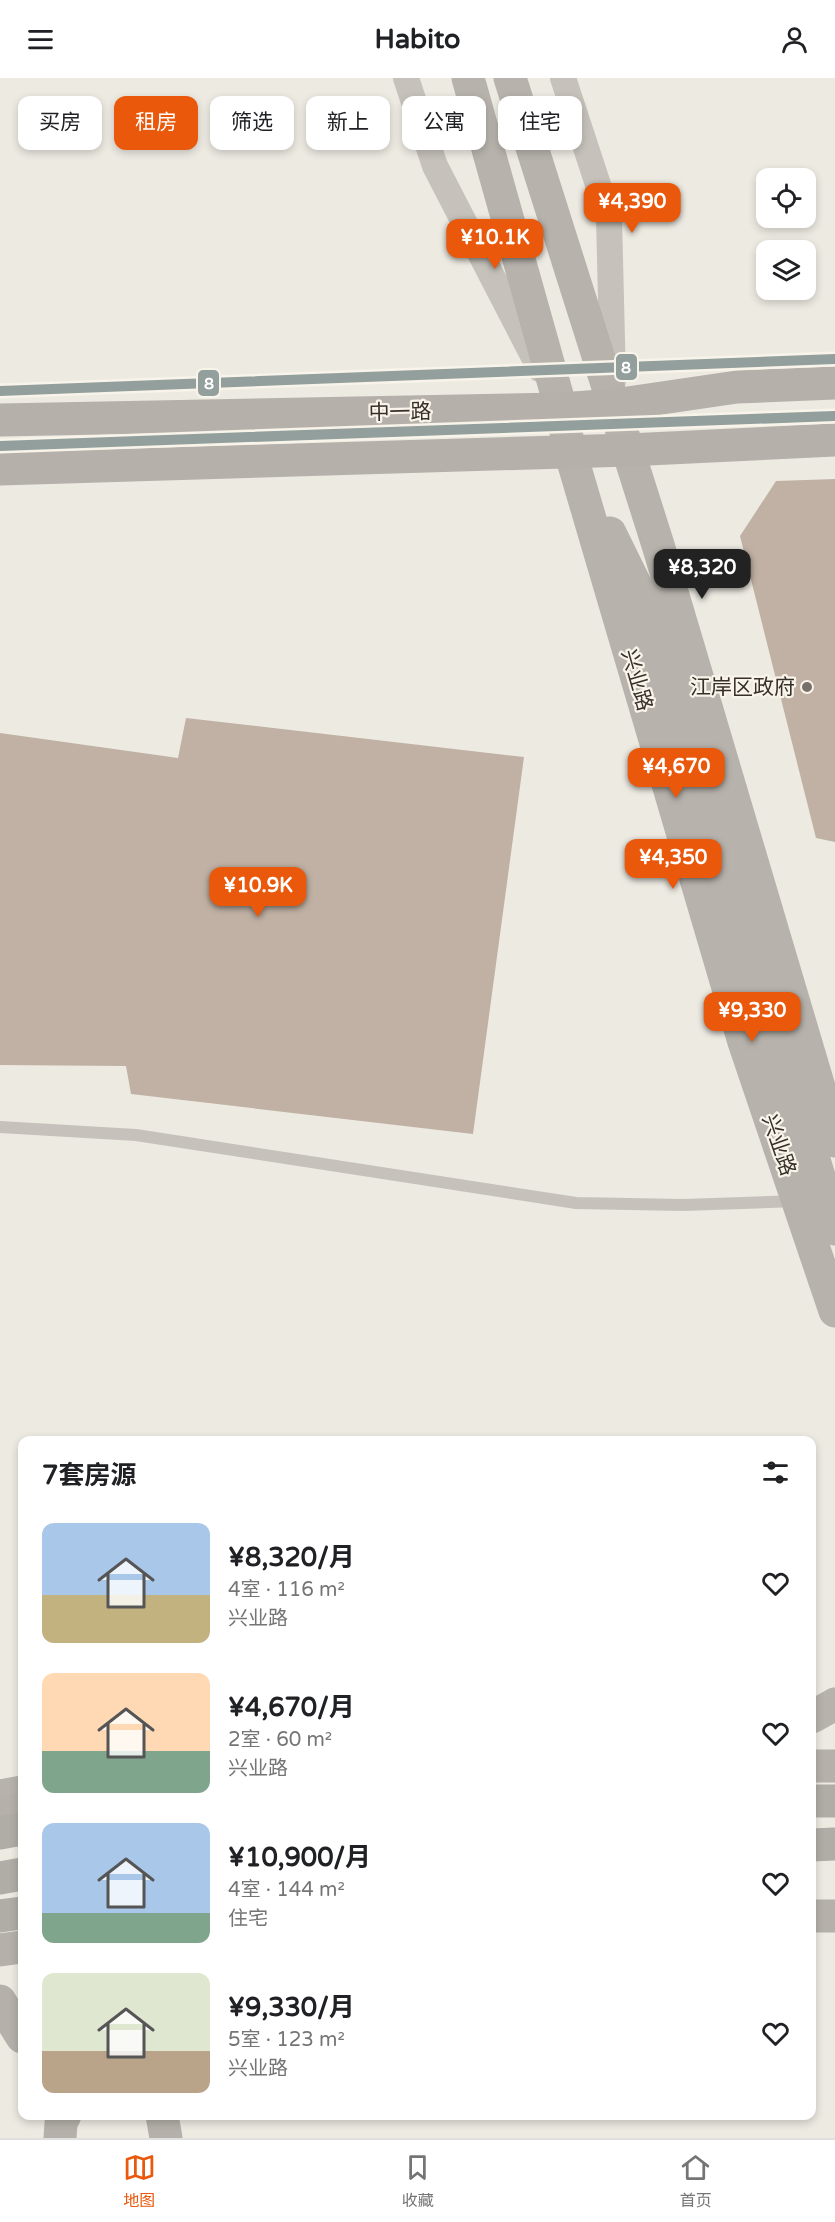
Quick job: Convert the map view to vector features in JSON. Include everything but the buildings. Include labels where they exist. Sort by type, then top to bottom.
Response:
[{"type":"highway","points":[[816,1801],[835,1801]]},
{"type":"highway","points":[[0,1833],[18,1830]]},
{"type":"highway","points":[[816,1845],[835,1845]]},
{"type":"highway","points":[[0,1878],[18,1875]]},
{"type":"highway","points":[[0,1916],[18,1914]]},
{"type":"main road","name":"兴业路","points":[[468,78],[561,409],[570,451],[744,1042],[835,1311]]},
{"type":"main road","points":[[510,78],[686,636],[835,1141]]},
{"type":"main road","name":"中一路","points":[[0,420],[561,409],[614,405],[737,387],[835,383]]},
{"type":"main road","name":"中一路","points":[[0,469],[628,450],[835,440]]},
{"type":"main road","points":[[570,451],[636,585],[835,1229]]},
{"type":"main road","points":[[816,1715],[835,1704]]},
{"type":"main road","points":[[816,1766],[835,1766]]},
{"type":"main road","points":[[0,1796],[18,1793]]},
{"type":"main road","points":[[0,1813],[18,1811]]},
{"type":"main road","points":[[816,1916],[835,1916]]},
{"type":"main road","points":[[0,1950],[18,1948]]},
{"type":"main road","points":[[0,2001],[18,2030]]},
{"type":"main road","points":[[163,2120],[166,2138]]},
{"type":"street","points":[[406,78],[435,166],[561,409]]},
{"type":"street","points":[[563,78],[609,218],[614,405]]},
{"type":"lane","points":[[0,1127],[136,1136],[576,1203],[683,1205],[798,1201]]},
{"type":"transit line","name":"8","points":[[0,391],[835,359]]},
{"type":"transit line","name":"8","points":[[0,446],[835,416]]},
{"type":"place","name":"江岸区政府","points":[[807,687]]}]
